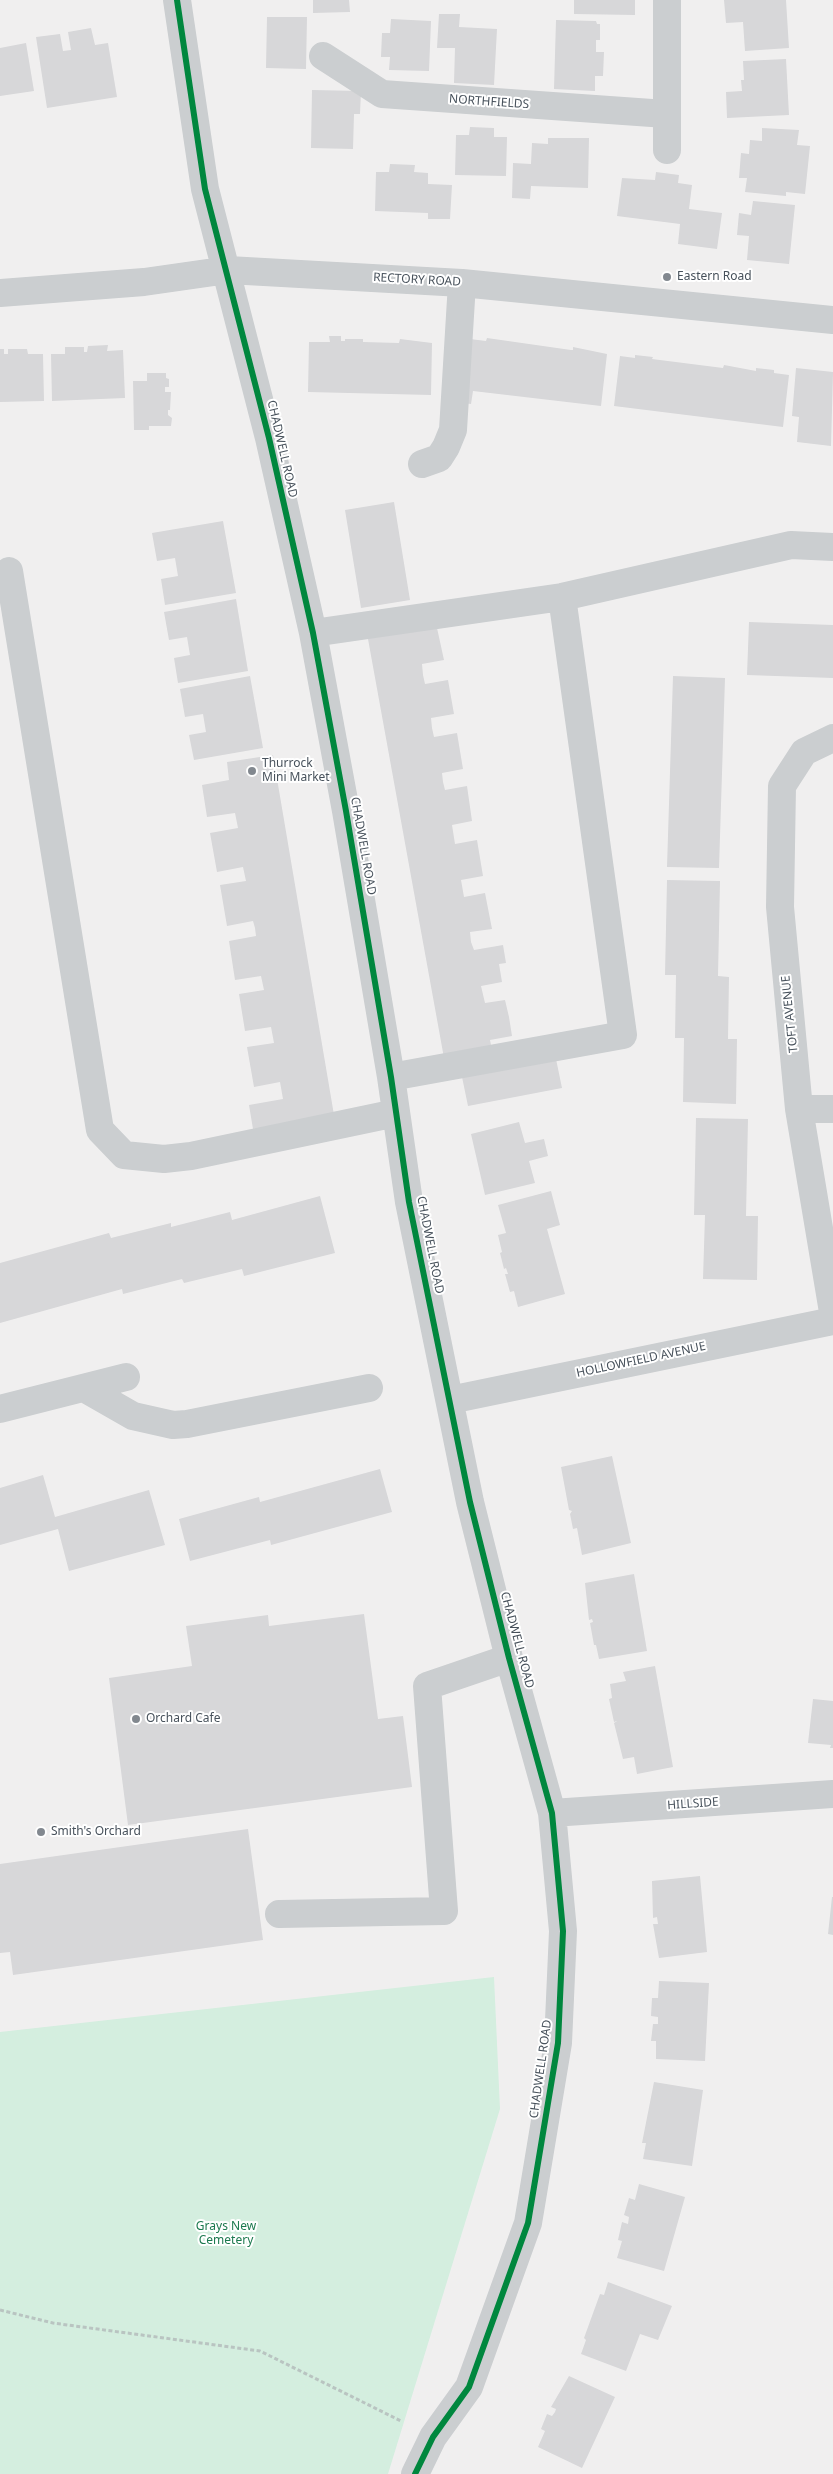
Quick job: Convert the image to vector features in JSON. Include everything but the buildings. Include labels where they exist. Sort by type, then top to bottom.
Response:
[{"type":"street","name":"CHADWELL ROAD","points":[[177,0],[206,189],[269,438],[313,633],[391,1078],[410,1202],[470,1502],[509,1658],[552,1813],[562,1930],[558,2043],[528,2223],[469,2387],[433,2437],[415,2474]]},
{"type":"street","points":[[667,0],[667,150]]},
{"type":"street","name":"NORTHFIELDS","points":[[323,56],[382,94],[666,114]]},
{"type":"street","name":"RECTORY ROAD","points":[[0,294],[144,282],[228,270],[462,283],[833,320]]},
{"type":"street","points":[[422,464],[439,458],[453,430],[462,283]]},
{"type":"street","points":[[313,633],[562,598],[791,545],[833,547]]},
{"type":"street","points":[[9,571],[100,1130],[124,1155],[164,1159],[191,1156],[396,1113]]},
{"type":"street","points":[[391,1078],[623,1034],[562,598]]},
{"type":"street","name":"TOFT AVENUE","points":[[833,738],[804,752],[782,786],[780,907],[800,1109],[833,1312]]},
{"type":"street","points":[[800,1109],[833,1109]]},
{"type":"street","name":"HOLLOWFIELD AVENUE","points":[[450,1400],[833,1321]]},
{"type":"street","points":[[0,1409],[126,1377]]},
{"type":"street","points":[[84,1388],[133,1416],[173,1425],[187,1424],[369,1388]]},
{"type":"street","points":[[279,1914],[444,1910],[427,1686],[509,1658]]},
{"type":"street","name":"HILLSIDE","points":[[552,1813],[833,1794]]},
{"type":"path","points":[[0,2310],[53,2323],[260,2351],[433,2437]]},
{"type":"green space","name":"Grays New Cemetery","points":[[494,1977],[500,2109],[388,2474],[0,2474],[0,2032]]},
{"type":"cycle path","points":[[177,0],[205,189],[269,438],[313,633],[346,811],[391,1077],[409,1202],[470,1502],[509,1658],[552,1813],[563,1931],[558,2043],[528,2223],[469,2387],[433,2437],[415,2474]]},
{"type":"place","name":"Eastern Road","points":[[667,277]]},
{"type":"place","name":"Thurrock Mini Market","points":[[252,771]]},
{"type":"place","name":"Orchard Cafe","points":[[136,1719]]},
{"type":"place","name":"Smith's Orchard","points":[[41,1832]]}]
